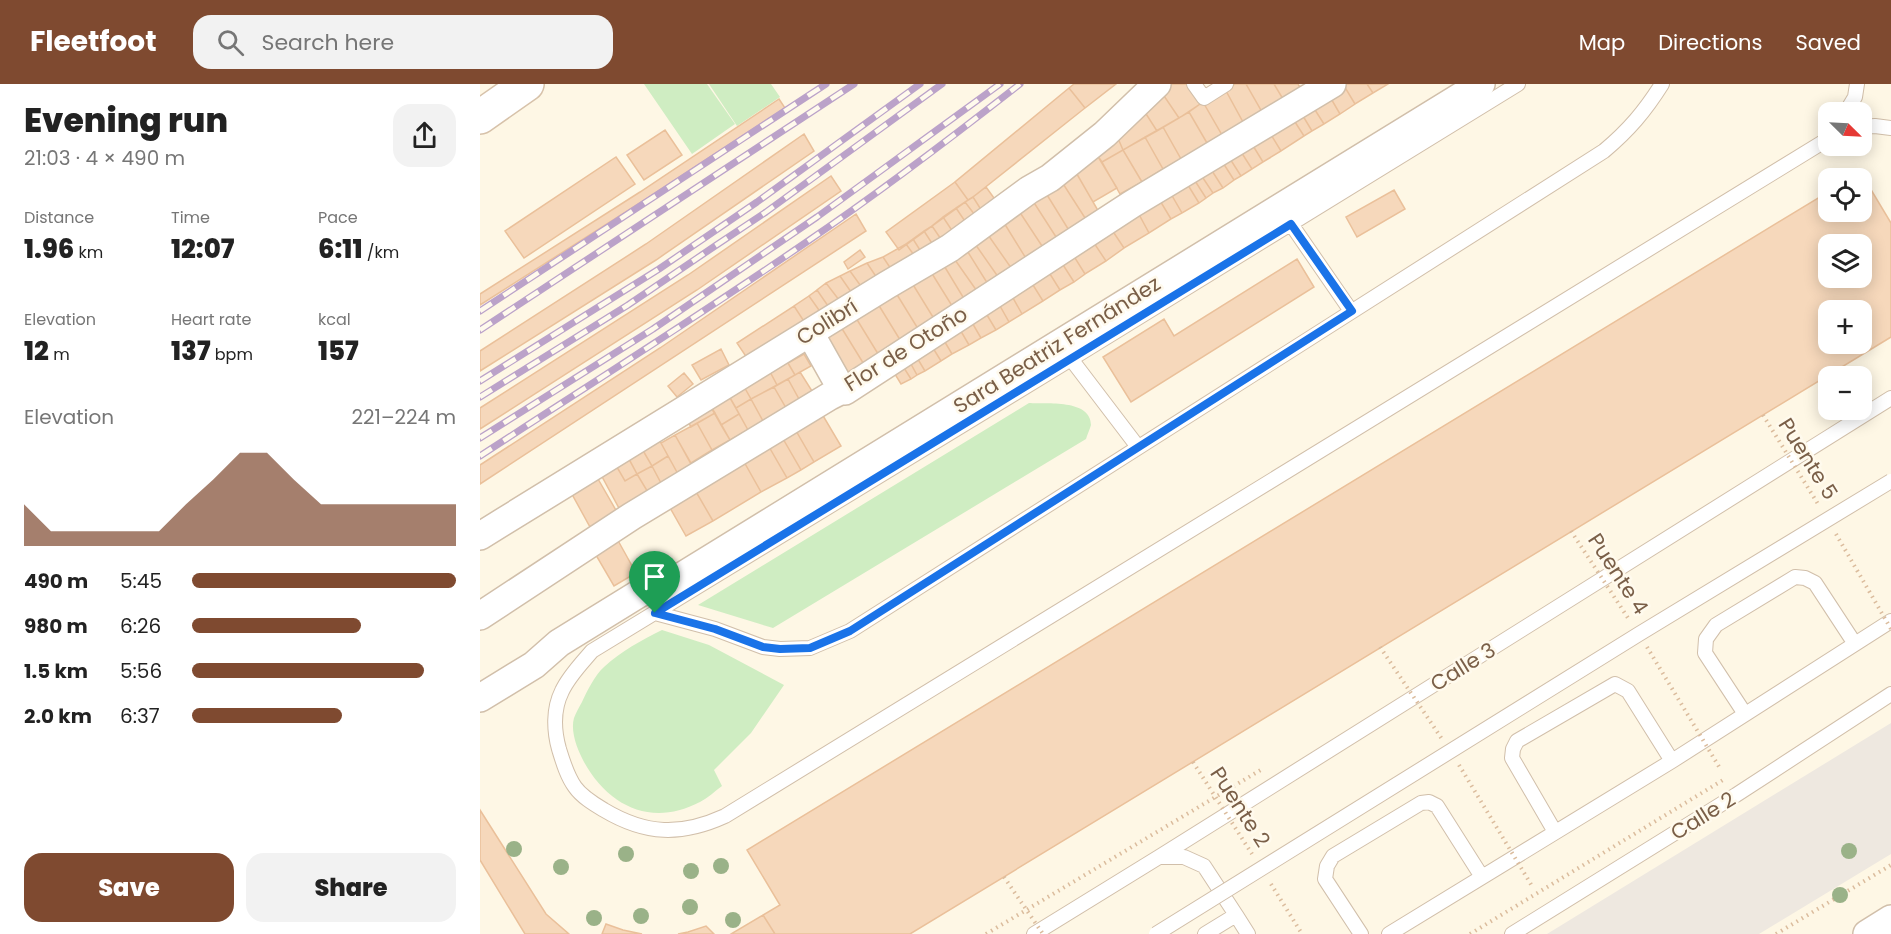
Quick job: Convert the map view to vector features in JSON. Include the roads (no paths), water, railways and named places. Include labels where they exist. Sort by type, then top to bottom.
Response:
[{"type":"street","points":[[480,117],[527,84]]},
{"type":"street","name":"Colibrí","points":[[480,536],[950,248],[1029,190],[1050,178],[1105,134],[1157,84]]},
{"type":"street","name":"Flor de Otoño","points":[[480,616],[632,516],[842,390],[845,391],[1132,204],[1332,84]]},
{"type":"street","name":"Sara Beatriz Fernández","points":[[480,698],[534,665],[559,643],[640,593],[674,580],[1481,84]]},
{"type":"street","points":[[810,333],[842,390]]},
{"type":"street","points":[[1868,934],[1891,919]]},
{"type":"lane","points":[[1194,84],[1204,98],[1226,84]]},
{"type":"lane","points":[[1518,84],[592,651],[575,670],[561,692],[556,713],[555,736],[563,764],[576,788],[588,799],[616,817],[655,830],[676,831],[698,827],[731,813],[1818,145]]},
{"type":"lane","points":[[655,613],[715,629],[763,647],[796,649],[817,646],[850,631],[1604,151],[1641,116],[1662,84]]},
{"type":"lane","points":[[1852,102],[1857,84]]},
{"type":"lane","points":[[1872,126],[1891,128]]},
{"type":"lane","points":[[1291,224],[1352,311]]},
{"type":"lane","points":[[1071,359],[1138,447]]},
{"type":"lane","name":"Calle 3","points":[[1034,934],[1891,398]]},
{"type":"lane","points":[[1156,934],[1639,634],[1891,481]]},
{"type":"lane","points":[[1745,714],[1705,653],[1706,639],[1716,625],[1795,578],[1805,578],[1815,583],[1855,644]]},
{"type":"lane","points":[[1389,934],[1672,761],[1891,621]]},
{"type":"lane","points":[[1555,832],[1512,758],[1517,741],[1615,684],[1628,691],[1672,761]]},
{"type":"lane","name":"Calle 2","points":[[1512,934],[1736,795],[1891,693]]},
{"type":"lane","points":[[1361,934],[1325,879],[1327,866],[1334,856],[1420,803],[1430,802],[1437,806],[1482,877]]},
{"type":"lane","points":[[1160,857],[1184,857],[1204,866],[1248,934]]},
{"type":"lane","points":[[1205,934],[1236,915]]},
{"type":"railway","points":[[480,311],[826,84]]},
{"type":"railway","points":[[480,330],[854,84]]},
{"type":"railway","points":[[480,381],[659,269],[757,202],[920,84]]},
{"type":"railway","points":[[480,397],[628,305],[766,212],[942,84]]},
{"type":"railway","points":[[480,438],[653,329],[817,217],[1000,84]]},
{"type":"railway","points":[[480,456],[808,241],[915,164],[1020,84]]}]
